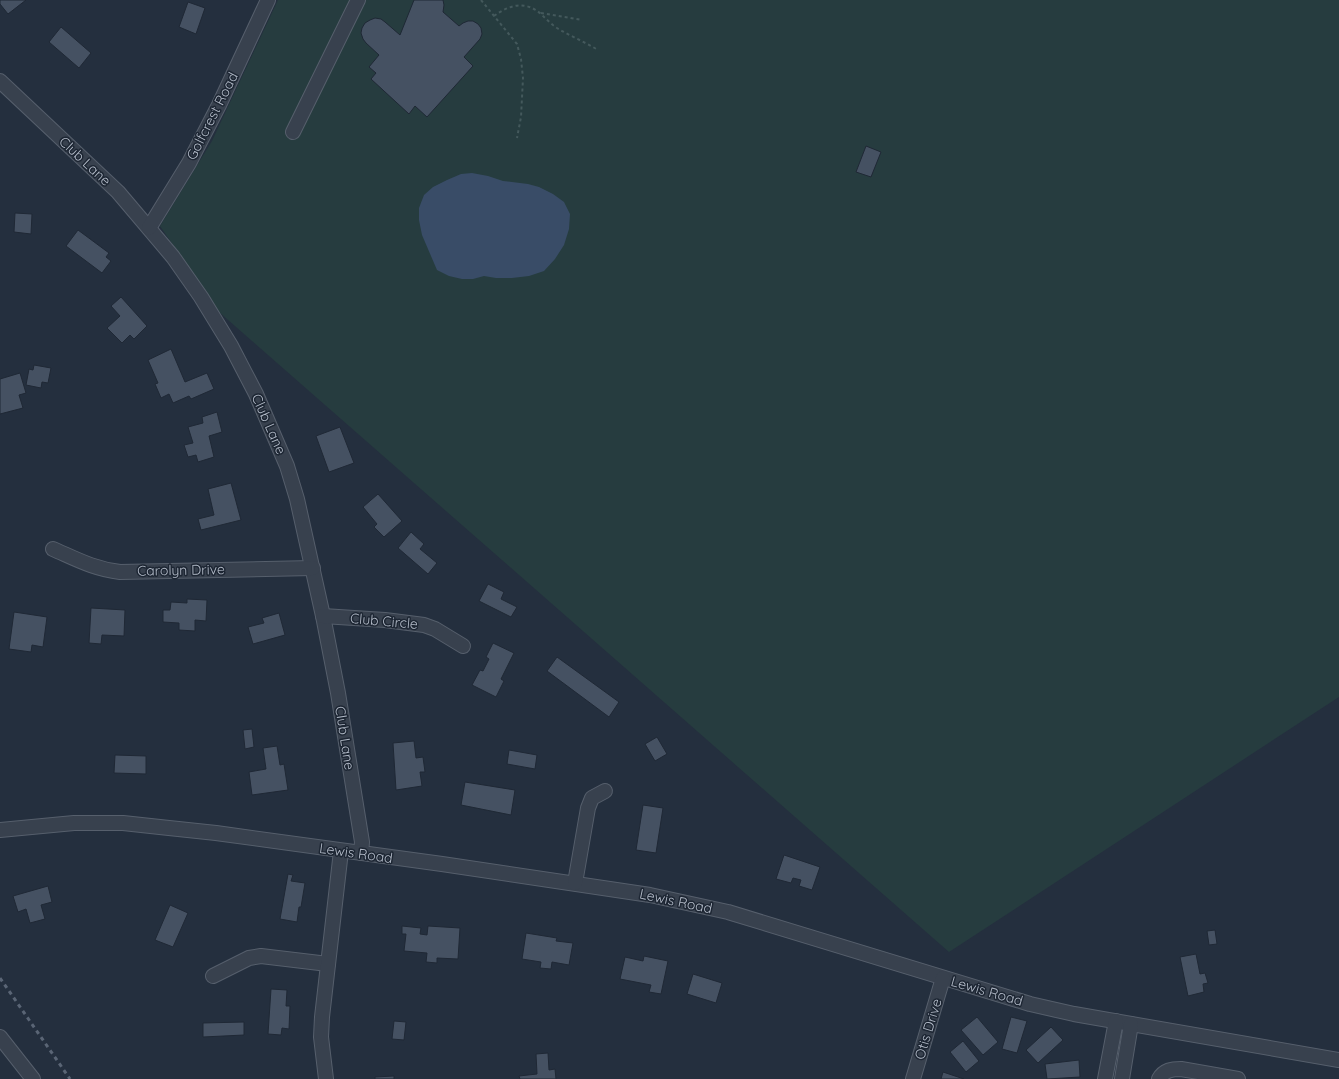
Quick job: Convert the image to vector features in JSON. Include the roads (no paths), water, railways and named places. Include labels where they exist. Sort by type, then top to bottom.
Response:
[{"type":"street","name":"Golfcrest Road","points":[[149,228],[189,163],[219,105],[268,0]]},
{"type":"street","points":[[293,132],[358,0]]},
{"type":"street","name":"Club Lane","points":[[0,81],[118,192],[173,257],[201,297],[231,346],[256,394],[287,466],[297,499],[313,568],[338,693],[362,842],[361,853]]},
{"type":"street","name":"Carolyn Drive","points":[[53,548],[92,566],[104,570],[120,572],[313,568]]},
{"type":"street","name":"Club Circle","points":[[323,616],[385,620],[424,625],[435,629],[463,646]]},
{"type":"street","points":[[574,883],[588,808],[592,798],[605,790]]},
{"type":"street","name":"Lewis Road","points":[[0,830],[74,823],[123,823],[216,833],[650,895],[728,912],[1030,1004],[1074,1014],[1339,1060]]},
{"type":"street","points":[[326,1079],[321,1037],[322,1017],[341,851]]},
{"type":"street","points":[[213,976],[249,958],[261,956],[328,964]]},
{"type":"street","name":"Otis Drive","points":[[913,1079],[943,978]]},
{"type":"street","points":[[1105,1079],[1116,1021]]},
{"type":"street","points":[[1122,1079],[1131,1024]]},
{"type":"street","points":[[0,1037],[33,1079]]},
{"type":"street","points":[[1159,1079],[1165,1072],[1172,1069],[1181,1069],[1238,1079]]},
{"type":"water","points":[[472,173],[503,181],[539,187],[553,194],[564,202],[570,214],[569,229],[564,245],[555,259],[544,271],[529,276],[512,278],[484,276],[473,279],[462,279],[449,276],[437,270],[422,235],[419,220],[419,208],[424,195],[433,187],[461,174]]},
{"type":"railway","points":[[0,978],[70,1079]]}]
